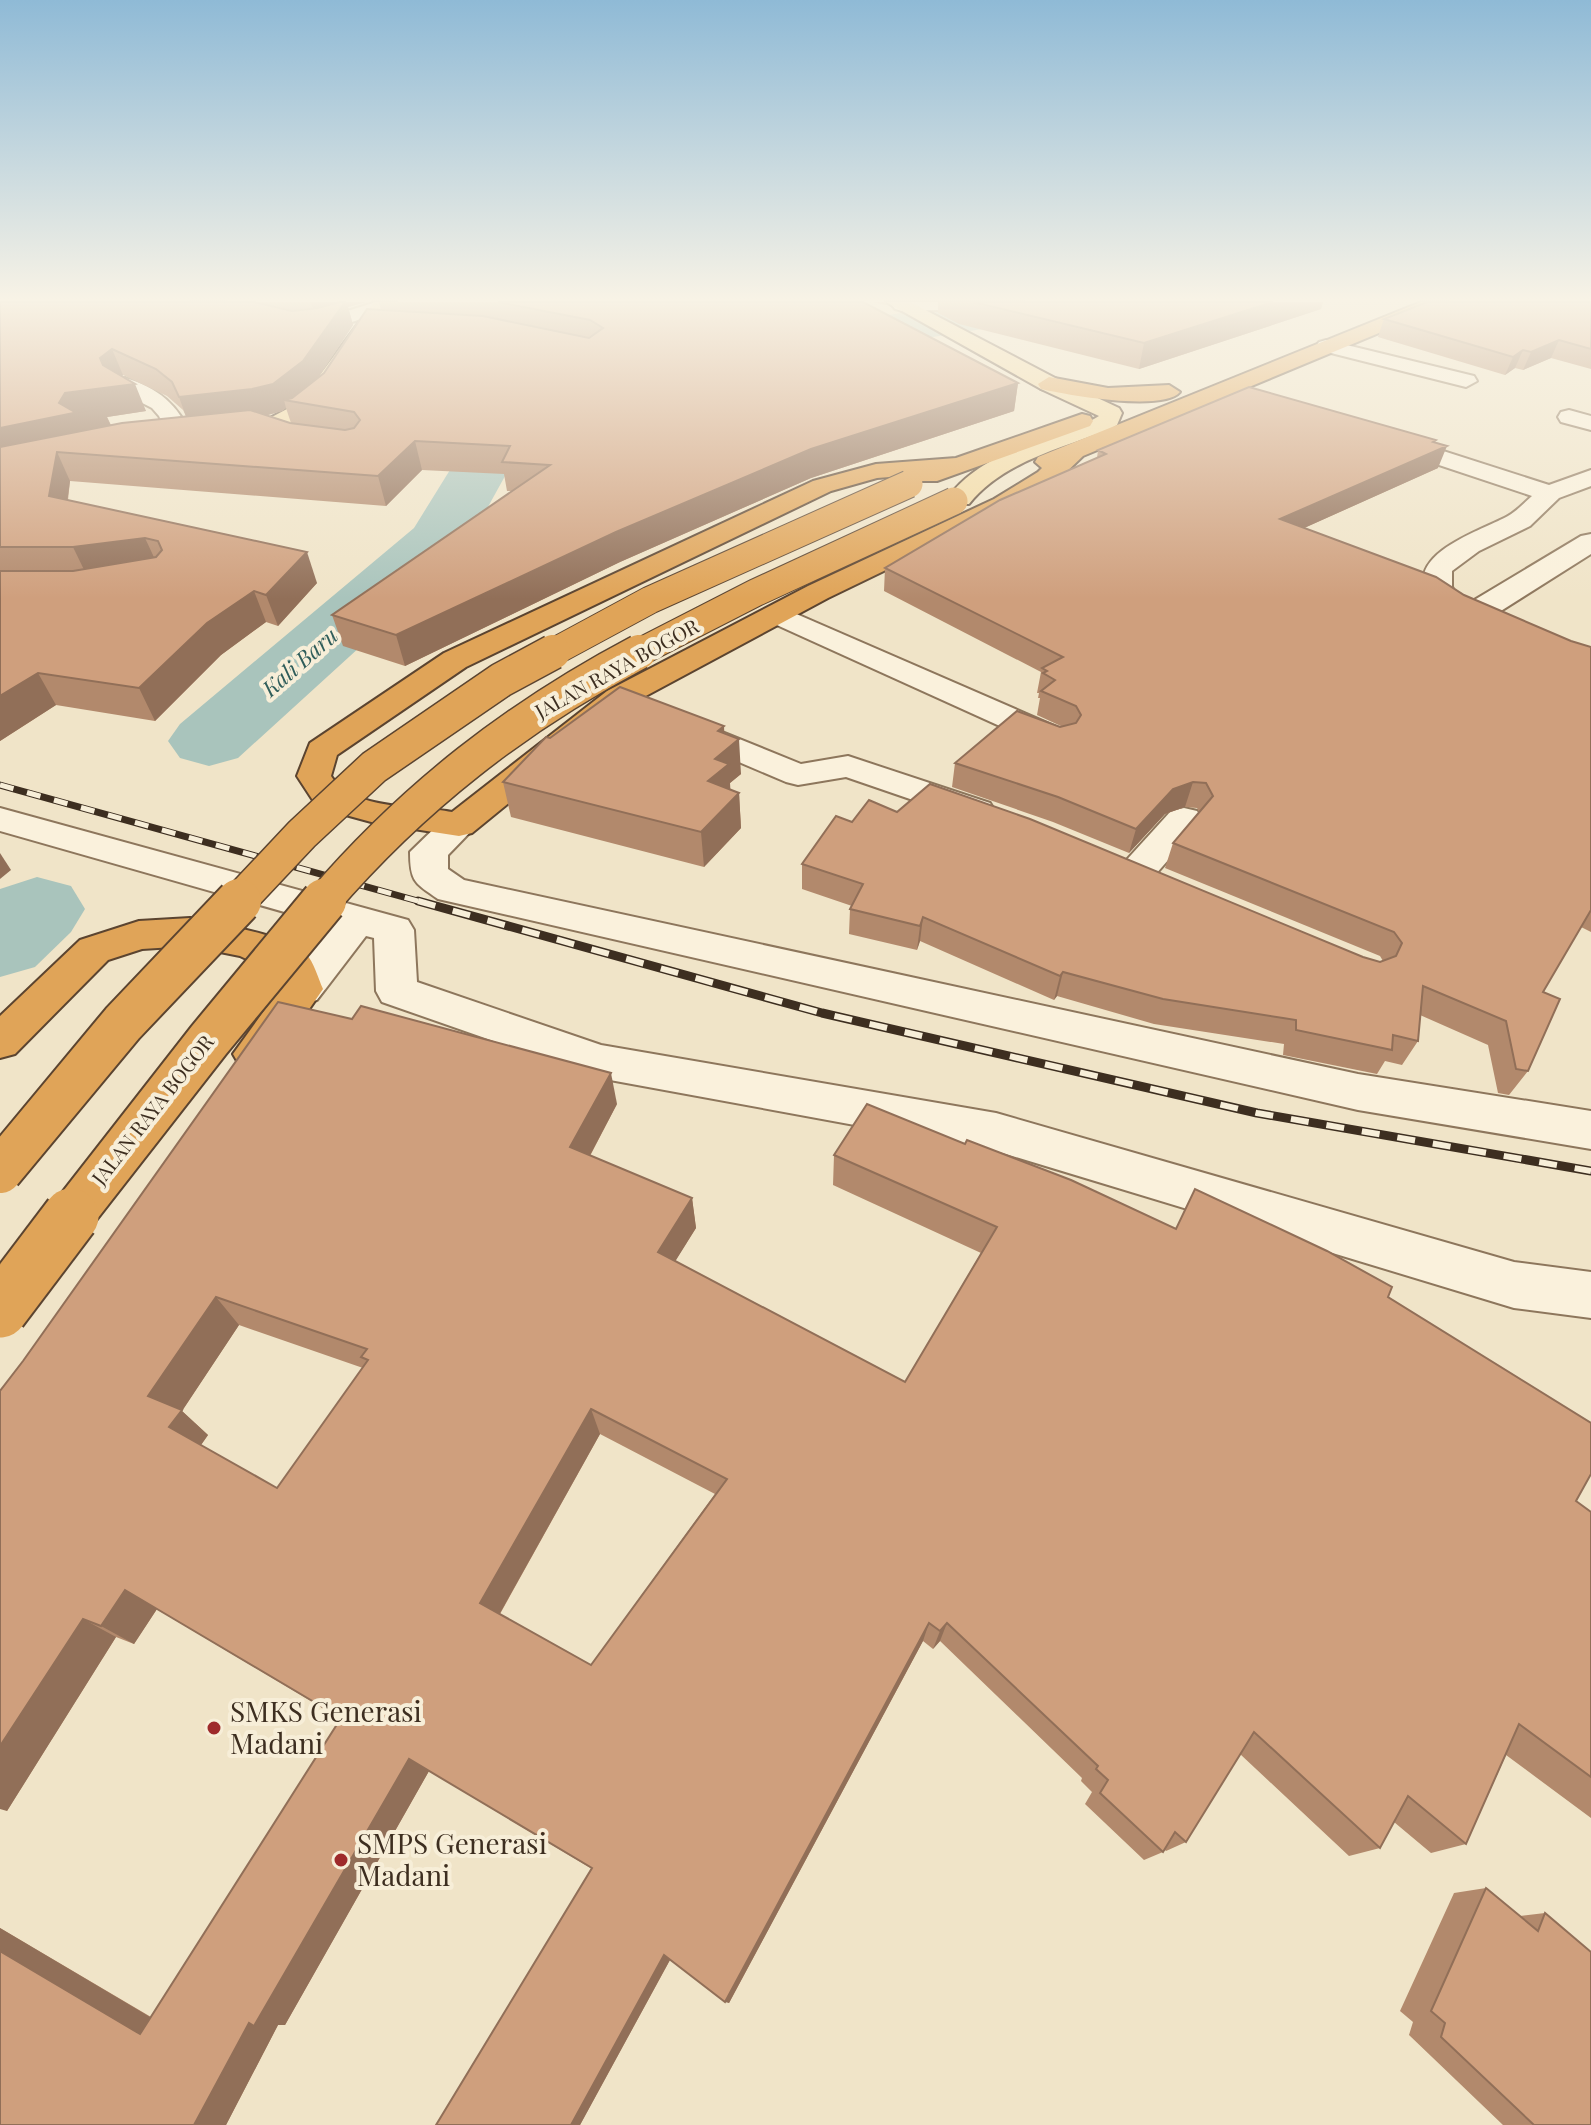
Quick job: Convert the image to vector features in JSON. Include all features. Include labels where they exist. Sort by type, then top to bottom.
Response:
[{"type":"highway","name":"JALAN RAYA BOGOR","points":[[0,1171],[123,1023],[302,834],[374,767],[501,680],[650,600],[909,484],[957,488],[1075,437],[1111,413],[1144,401]]},
{"type":"highway","name":"JALAN RAYA BOGOR","points":[[0,1310],[204,1042],[372,844],[443,780],[556,698],[659,641],[957,488],[1075,437],[1189,401]]},
{"type":"highway","points":[[957,488],[876,471],[822,486],[455,660],[322,750],[314,776],[328,795],[371,812],[425,816],[459,825],[642,709],[778,615],[818,592],[1003,504],[1047,477],[1075,437]]},
{"type":"highway","points":[[0,1042],[94,950],[139,935],[190,932],[250,944],[291,963],[302,989],[229,1089]]},
{"type":"main road","points":[[176,427],[264,427],[302,413],[316,401]]},
{"type":"main road","points":[[957,488],[966,487],[1011,461],[1109,420],[1111,413],[1086,401]]},
{"type":"main road","points":[[1049,410],[1075,437]]},
{"type":"street","points":[[156,401],[176,427]]},
{"type":"street","points":[[146,430],[176,427]]},
{"type":"street","points":[[264,427],[297,441]]},
{"type":"street","points":[[1366,433],[1550,493],[1591,477]]},
{"type":"street","points":[[1544,528],[1550,493]]},
{"type":"street","points":[[1499,625],[1441,598],[1436,588],[1438,568],[1469,545],[1544,528],[1590,543]]},
{"type":"street","points":[[1472,614],[1590,543]]},
{"type":"street","points":[[778,615],[1056,739]]},
{"type":"street","points":[[642,709],[798,775],[848,766],[1010,822]]},
{"type":"street","points":[[0,819],[394,930],[397,991],[599,1061],[996,1132],[1514,1285],[1591,1295]]},
{"type":"street","points":[[1135,874],[1184,819]]},
{"type":"street","points":[[459,825],[429,852],[429,874],[452,890],[1358,1092],[1591,1130]]},
{"type":"street","points":[[302,989],[357,919]]},
{"type":"building","points":[[0,401],[60,401],[73,411],[103,407],[0,428]]},
{"type":"building","points":[[291,401],[961,401],[811,449],[616,532],[396,635],[332,615],[550,465],[502,462],[510,446],[415,441],[378,476],[57,452],[49,496],[307,552],[266,595],[254,591],[207,623],[139,688],[38,673],[0,696],[0,571],[73,571],[156,557],[162,550],[158,541],[145,538],[73,547],[0,547],[0,447],[122,423],[250,410],[290,423],[345,430],[354,428],[360,420],[354,412]]},
{"type":"building","points":[[1215,401],[1299,401],[1436,440],[1433,442],[1447,446],[1280,519],[1436,577],[1464,595],[1591,647],[1591,910],[1543,992],[1560,999],[1528,1071],[1516,1069],[1506,1021],[1423,986],[1418,1041],[1393,1035],[1392,1050],[1296,1030],[1296,1020],[1163,999],[1063,972],[1060,976],[923,917],[920,926],[850,909],[863,884],[802,864],[836,816],[852,822],[869,800],[897,812],[930,784],[1030,819],[1363,957],[1380,962],[1396,956],[1402,943],[1394,932],[1173,843],[1213,796],[1206,783],[1193,782],[1173,789],[1136,829],[1058,797],[955,763],[1017,711],[1060,727],[1076,723],[1081,715],[1076,706],[1041,691],[1055,680],[1043,673],[1047,671],[1042,668],[1063,657],[885,568],[1000,500],[1106,454],[1098,450]]},
{"type":"building","points":[[620,687],[724,726],[718,731],[739,739],[715,759],[729,764],[708,781],[739,793],[701,832],[503,782],[546,737],[550,738]]},
{"type":"building","points":[[278,1002],[352,1019],[361,1006],[611,1073],[570,1147],[692,1198],[658,1252],[905,1382],[997,1227],[834,1155],[867,1104],[965,1144],[967,1140],[1071,1180],[1176,1229],[1195,1189],[1327,1251],[1392,1287],[1388,1297],[1591,1423],[1591,1474],[1576,1501],[1591,1512],[1591,1777],[1519,1724],[1466,1844],[1408,1796],[1380,1848],[1254,1732],[1186,1842],[1175,1832],[1163,1852],[1100,1793],[1108,1780],[1096,1769],[1098,1766],[947,1623],[940,1631],[929,1623],[725,2002],[664,1955],[571,2125],[436,2125],[592,1868],[409,1759],[254,2026],[249,2023],[194,2125],[0,2125],[0,1951],[140,2034],[341,1718],[125,1590],[101,1626],[83,1619],[0,1746],[0,1391]],"holes":[[[216,1297],[367,1349],[361,1357],[368,1360],[277,1488],[169,1427],[182,1410],[148,1396]],[[591,1409],[727,1479],[591,1665],[480,1603]]]},
{"type":"building","points":[[1486,1888],[1538,1931],[1545,1913],[1591,1952],[1591,2125],[1534,2125],[1441,2037],[1445,2023],[1431,2011]]},
{"type":"waterway","name":"Kali Baru","points":[[209,741],[439,540],[504,427],[578,401]]},
{"type":"waterway","name":"Kali Baru","points":[[0,943],[37,909]]},
{"type":"railway","points":[[0,785],[425,903]]},
{"type":"railway","points":[[418,901],[822,1013],[1257,1113],[1591,1171]]},
{"type":"place","name":"SMKS Generasi Madani","points":[[214,1728]]},
{"type":"place","name":"SMPS Generasi Madani","points":[[341,1860]]}]
